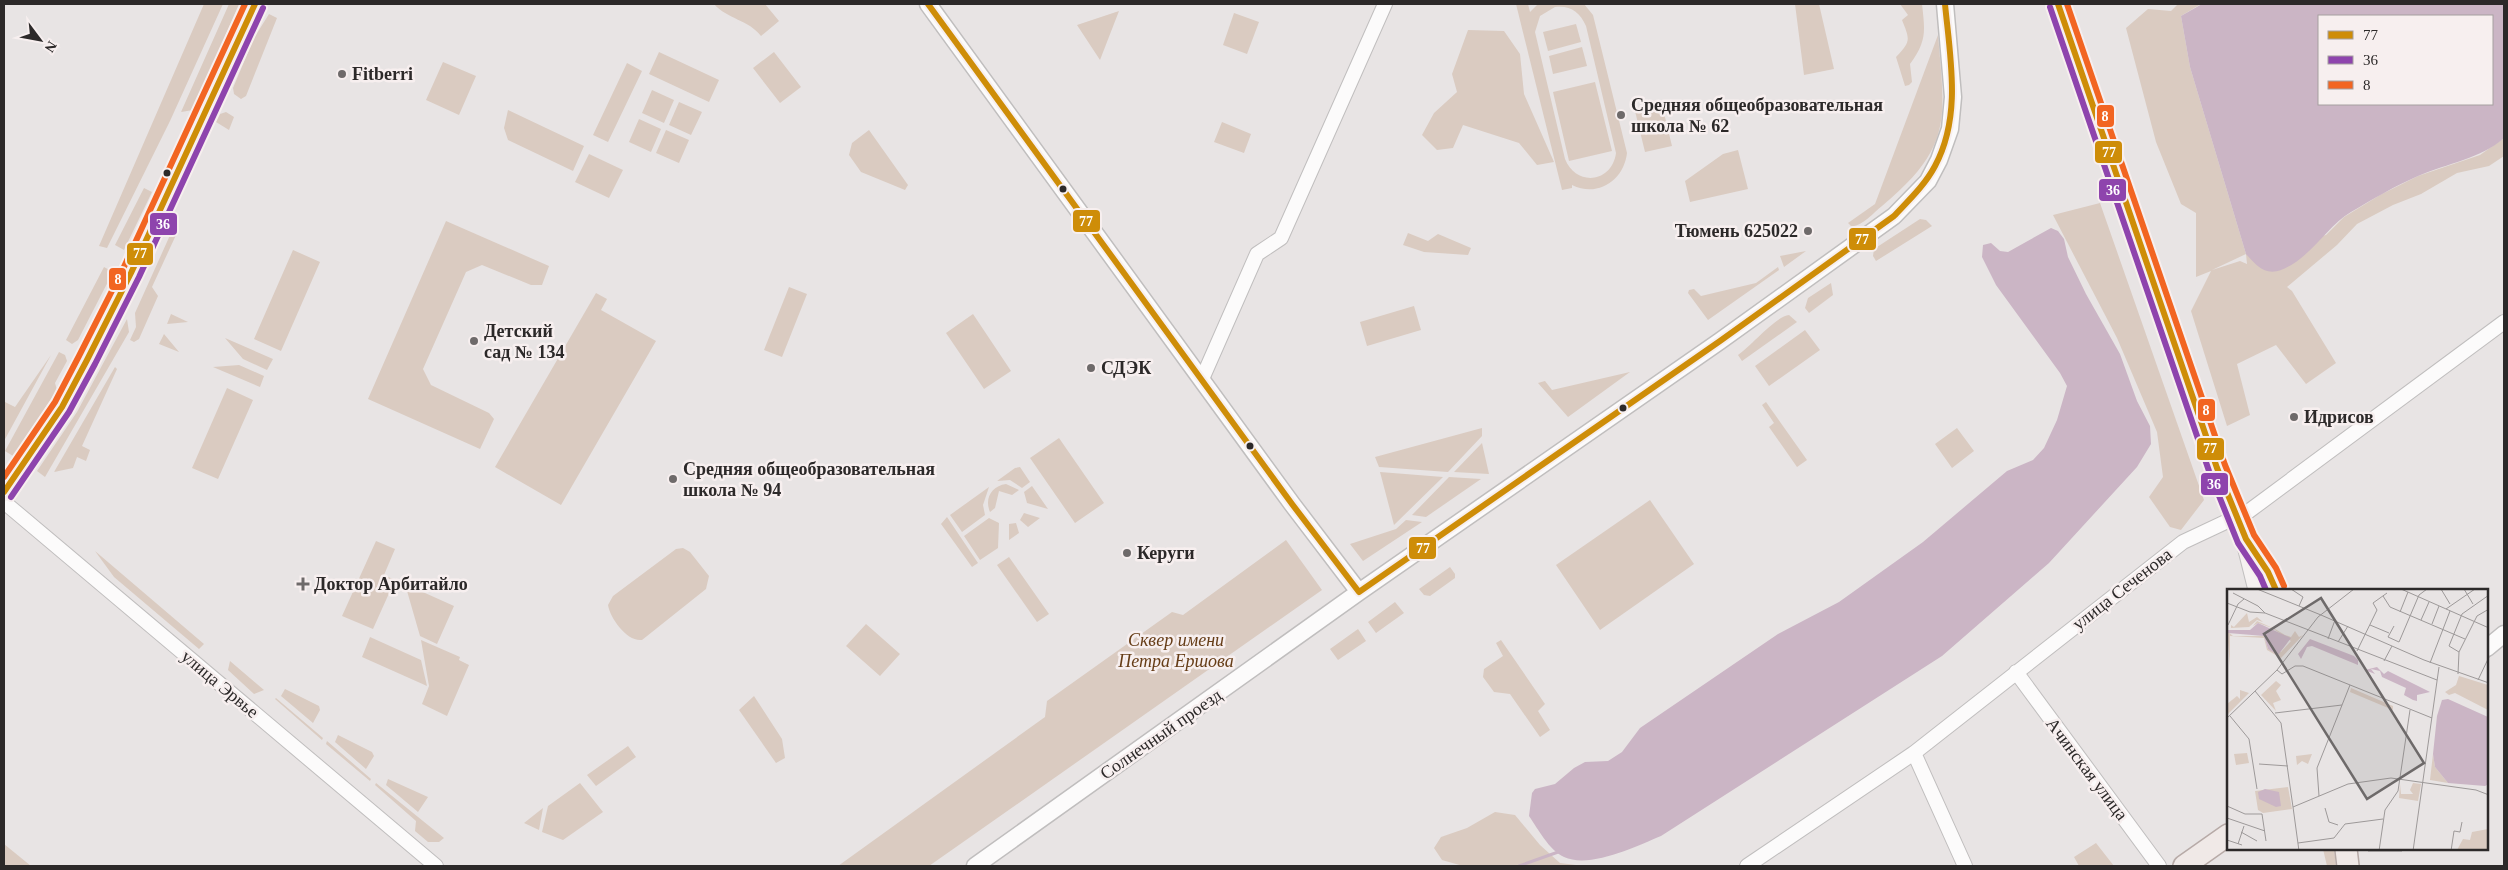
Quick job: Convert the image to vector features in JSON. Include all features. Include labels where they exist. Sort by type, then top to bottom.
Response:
[{"type":"main road","points":[[4,492],[62,407],[132,273],[256,4]]},
{"type":"main road","points":[[2058,4],[2236,518],[2246,539],[2268,572],[2276,589]]},
{"type":"main road","points":[[2246,539],[2258,589]]},
{"type":"main road","points":[[2184,866],[2227,836]]},
{"type":"main road","points":[[2346,850],[2348,866]]},
{"type":"street","points":[[928,4],[1292,504],[1359,592]]},
{"type":"street","points":[[1202,379],[1257,254],[1281,238],[1385,4]]},
{"type":"street","name":"Солнечный проезд","points":[[975,866],[1359,592],[1720,341],[1894,216],[1913,199],[1928,181],[1939,160],[1950,129],[1953,97],[1945,4]]},
{"type":"street","name":"улица Сеченова","points":[[1747,866],[1914,753],[2183,542],[2249,511],[2504,322]]},
{"type":"street","name":"улица Эрвье","points":[[4,502],[436,866]]},
{"type":"street","points":[[2488,647],[2504,634]]},
{"type":"street","name":"Ачинская улица","points":[[2016,672],[2160,866]]},
{"type":"street","points":[[1914,753],[1965,866]]},
{"type":"green space","points":[[204,4],[223,4],[170,121],[107,248],[99,246]]},
{"type":"green space","points":[[229,4],[239,4],[193,110],[181,112]]},
{"type":"green space","points":[[714,4],[765,4],[779,21],[761,36],[750,26],[725,13]]},
{"type":"green space","points":[[1516,4],[1528,4],[1530,12],[1538,4],[1584,4],[1593,15],[1627,153],[1621,171],[1608,184],[1600,188],[1591,189],[1572,185],[1572,188],[1562,190]],"holes":[[[1555,7],[1574,10],[1586,26],[1616,153],[1608,171],[1593,178],[1577,174],[1570,168],[1565,159],[1535,32],[1540,16]]]},
{"type":"green space","points":[[1795,4],[1819,4],[1834,69],[1804,75]]},
{"type":"green space","points":[[1900,4],[1922,4],[1924,22],[1922,42],[1910,64],[1912,82],[1905,86],[1896,57],[1907,44],[1908,36],[1902,20],[1908,15]]},
{"type":"green space","points":[[2178,4],[2201,4],[2181,16],[2190,67],[2246,254],[2326,235],[2344,217],[2380,195],[2418,176],[2480,155],[2504,138],[2504,156],[2489,166],[2457,173],[2421,194],[2393,205],[2357,224],[2337,245],[2287,287],[2292,291],[2336,363],[2306,384],[2276,345],[2237,364],[2250,415],[2227,426],[2191,311],[2211,271],[2196,277],[2196,213],[2181,204],[2156,142],[2126,28],[2148,9],[2171,11]],"holes":[[[2246,254],[2247,264],[2240,261],[2212,270]]]},
{"type":"green space","points":[[1119,11],[1100,60],[1077,25]]},
{"type":"green space","points":[[1234,13],[1259,22],[1247,54],[1223,45]]},
{"type":"green space","points":[[269,14],[277,18],[246,96],[241,99],[234,94],[233,88],[254,38]]},
{"type":"green space","points":[[1576,24],[1581,42],[1548,51],[1543,32]]},
{"type":"green space","points":[[1468,30],[1504,31],[1520,54],[1524,94],[1554,162],[1537,165],[1519,143],[1463,125],[1453,148],[1437,150],[1422,135],[1434,113],[1457,92],[1452,74]]},
{"type":"green space","points":[[1938,35],[1942,110],[1939,130],[1933,148],[1922,166],[1905,185],[1868,219],[1855,226],[1851,226],[1848,223],[1875,204]]},
{"type":"green space","points":[[1582,47],[1587,66],[1553,74],[1549,56]]},
{"type":"green space","points":[[659,52],[719,80],[709,102],[649,74]]},
{"type":"green space","points":[[774,52],[801,87],[780,103],[753,68]]},
{"type":"green space","points":[[443,62],[476,76],[459,115],[426,100]]},
{"type":"green space","points":[[627,63],[642,71],[608,142],[593,135]]},
{"type":"green space","points":[[1595,82],[1612,151],[1569,161],[1553,92]]},
{"type":"green space","points":[[652,90],[674,100],[664,123],[642,113]]},
{"type":"green space","points":[[679,102],[702,112],[691,135],[669,125]]},
{"type":"green space","points":[[1662,105],[1672,146],[1645,152],[1635,111]]},
{"type":"green space","points":[[508,110],[584,146],[573,171],[508,140],[504,128]]},
{"type":"green space","points":[[226,112],[234,117],[229,130],[216,122],[220,114]]},
{"type":"green space","points":[[639,119],[661,129],[651,152],[629,142]]},
{"type":"green space","points":[[1222,122],[1251,134],[1244,153],[1214,142]]},
{"type":"green space","points":[[666,130],[689,140],[679,163],[656,153]]},
{"type":"green space","points":[[869,130],[908,185],[905,190],[861,172],[849,155],[852,143]]},
{"type":"green space","points":[[1738,150],[1748,189],[1690,202],[1685,181],[1723,154]]},
{"type":"green space","points":[[589,154],[623,170],[609,198],[575,182]]},
{"type":"green space","points":[[144,188],[152,192],[124,250],[115,245]]},
{"type":"green space","points":[[2100,203],[2204,500],[2181,530],[2170,527],[2149,497],[2163,477],[2157,432],[2117,338],[2053,215]]},
{"type":"green space","points":[[1920,219],[1926,220],[1932,226],[1876,261],[1873,256],[1874,249]]},
{"type":"green space","points":[[446,221],[549,266],[542,285],[531,285],[482,265],[466,272],[423,369],[431,385],[489,413],[494,419],[480,449],[368,399]]},
{"type":"green space","points":[[171,233],[176,235],[152,287],[158,296],[139,339],[134,342],[130,340],[136,327],[135,313]]},
{"type":"green space","points":[[1408,233],[1428,241],[1438,234],[1471,248],[1468,255],[1424,252],[1403,245]]},
{"type":"green space","points":[[293,250],[320,262],[281,351],[254,339]]},
{"type":"green space","points":[[1806,251],[1784,267],[1780,256]]},
{"type":"green space","points":[[104,267],[113,272],[78,340],[72,344],[66,340]]},
{"type":"green space","points":[[1778,267],[1779,270],[1708,320],[1688,293],[1689,290],[1694,289],[1701,296],[1756,283]]},
{"type":"green space","points":[[1831,283],[1833,295],[1809,313],[1805,308],[1808,298]]},
{"type":"green space","points":[[789,287],[807,294],[782,357],[764,350]]},
{"type":"green space","points":[[596,293],[607,299],[601,310],[656,341],[561,505],[495,467]]},
{"type":"green space","points":[[1414,306],[1421,330],[1367,346],[1360,322]]},
{"type":"green space","points":[[171,314],[188,322],[167,324]]},
{"type":"green space","points":[[973,314],[1011,371],[984,389],[946,333]]},
{"type":"green space","points":[[1789,315],[1797,322],[1742,361],[1738,355],[1777,320]]},
{"type":"green space","points":[[127,319],[129,332],[45,477],[37,471],[77,412]]},
{"type":"green space","points":[[1805,330],[1820,350],[1769,386],[1755,366]]},
{"type":"green space","points":[[164,334],[179,352],[159,344]]},
{"type":"green space","points":[[225,338],[273,359],[267,370],[243,359]]},
{"type":"green space","points":[[59,352],[65,355],[67,361],[55,383],[57,390],[13,456],[5,451]]},
{"type":"green space","points":[[51,355],[4,441],[4,403],[15,407]]},
{"type":"green space","points":[[239,365],[264,376],[260,387],[213,367]]},
{"type":"green space","points":[[115,367],[117,369],[82,446],[90,450],[86,461],[77,457],[73,468],[54,472]]},
{"type":"green space","points":[[1630,372],[1568,417],[1538,383],[1545,381],[1552,390]]},
{"type":"green space","points":[[227,388],[253,400],[218,479],[192,468]]},
{"type":"green space","points":[[1766,402],[1807,460],[1797,467],[1769,427],[1774,423],[1762,405]]},
{"type":"green space","points":[[1482,428],[1482,436],[1448,472],[1379,467],[1375,457]]},
{"type":"green space","points":[[1957,428],[1974,451],[1952,468],[1935,444]]},
{"type":"green space","points":[[1059,438],[1104,503],[1075,523],[1030,458]]},
{"type":"green space","points":[[1482,443],[1489,474],[1454,472]]},
{"type":"green space","points":[[1020,467],[1030,482],[1022,488],[1010,480],[997,481],[1015,468]]},
{"type":"green space","points":[[1380,472],[1443,477],[1394,525]]},
{"type":"green space","points":[[1449,477],[1481,479],[1426,517],[1412,515]]},
{"type":"green space","points":[[1006,484],[1019,490],[1012,495],[999,491],[995,508],[990,512],[988,502],[991,493],[997,487]]},
{"type":"green space","points":[[1032,486],[1048,509],[1027,503],[1024,492]]},
{"type":"green space","points":[[989,487],[983,505],[985,515],[962,532],[950,515]]},
{"type":"green space","points":[[1650,500],[1694,564],[1600,630],[1556,565]]},
{"type":"green space","points":[[1024,513],[1040,518],[1028,527],[1020,520]]},
{"type":"green space","points":[[947,517],[978,563],[972,567],[941,524]]},
{"type":"green space","points":[[989,518],[999,523],[998,548],[980,560],[964,536]]},
{"type":"green space","points":[[1406,520],[1422,522],[1363,561],[1350,544],[1396,529]]},
{"type":"green space","points":[[1016,523],[1019,533],[1009,540],[1009,524]]},
{"type":"green space","name":"Сквер имени Петра Ершова","points":[[1286,540],[1322,590],[929,866],[838,866],[1045,717],[1047,701],[1172,612],[1183,615]]},
{"type":"green space","points":[[376,541],[395,549],[384,575],[395,580],[373,629],[342,616]]},
{"type":"green space","points":[[683,548],[690,552],[709,576],[706,589],[642,640],[636,640],[620,628],[612,616],[608,605],[613,596],[676,549]]},
{"type":"green space","points":[[95,551],[204,644],[199,649],[114,577]]},
{"type":"green space","points":[[1009,557],[1049,614],[1037,622],[997,565]]},
{"type":"green space","points":[[1450,567],[1455,574],[1455,578],[1430,596],[1424,595],[1419,589]]},
{"type":"green space","points":[[405,584],[454,606],[437,644],[420,636]]},
{"type":"green space","points":[[1395,602],[1404,613],[1376,633],[1368,622]]},
{"type":"green space","points":[[866,624],[900,654],[880,676],[846,646]]},
{"type":"green space","points":[[1358,629],[1366,641],[1338,660],[1330,649]]},
{"type":"green space","points":[[370,637],[421,660],[427,686],[362,657]]},
{"type":"green space","points":[[421,640],[460,657],[459,660],[469,665],[447,716],[422,704],[429,686]]},
{"type":"green space","points":[[1501,640],[1545,704],[1538,711],[1550,730],[1540,737],[1510,694],[1494,692],[1483,677],[1484,669],[1503,656],[1496,643]]},
{"type":"green space","points":[[230,661],[264,690],[254,694],[228,670]]},
{"type":"green space","points":[[285,689],[319,706],[320,710],[313,723],[281,696]]},
{"type":"green space","points":[[754,696],[782,739],[785,758],[776,763],[739,710]]},
{"type":"green space","points":[[275,699],[323,738],[322,740]]},
{"type":"green space","points":[[338,735],[372,752],[374,756],[366,769],[335,742]]},
{"type":"green space","points":[[327,741],[371,779],[370,781],[326,744]]},
{"type":"green space","points":[[628,746],[636,757],[596,786],[587,775]]},
{"type":"green space","points":[[388,779],[428,797],[418,812],[386,785]]},
{"type":"green space","points":[[376,783],[444,838],[439,842],[428,842],[415,831],[416,821],[375,785]]},
{"type":"green space","points":[[580,783],[603,812],[563,840],[542,832],[548,806]]},
{"type":"green space","points":[[543,808],[539,830],[524,823]]},
{"type":"green space","points":[[1495,812],[1515,815],[1540,845],[1560,863],[1584,866],[1463,866],[1442,860],[1434,848],[1441,837],[1467,828]]},
{"type":"green space","points":[[2096,843],[2114,866],[2079,866],[2074,857]]},
{"type":"green space","points":[[4,844],[31,866],[4,866]]},
{"type":"green space","points":[[2323,850],[2334,850],[2336,866],[2327,866]]},
{"type":"shaded area","points":[[2202,4],[2504,4],[2504,138],[2485,151],[2429,171],[2384,193],[2342,218],[2309,251],[2291,265],[2281,270],[2270,272],[2257,265],[2246,254],[2190,67],[2181,16]]},
{"type":"shaded area","points":[[2051,228],[2058,231],[2064,239],[2068,257],[2086,294],[2120,354],[2137,401],[2150,426],[2151,444],[2137,467],[2049,563],[1942,656],[1661,836],[1627,850],[1600,858],[1575,860],[1559,854],[1544,839],[1529,816],[1532,793],[1535,789],[1555,784],[1574,768],[1585,762],[1608,761],[1622,752],[1640,728],[1778,634],[1839,602],[1923,542],[2007,471],[2033,460],[2044,448],[2057,420],[2067,386],[2060,373],[1996,285],[1982,257],[1983,245],[1991,243],[2000,251],[2008,252]]},
{"type":"waterway","points":[[1519,866],[1561,851]]},
{"type":"transit line","name":"8","points":[[4,477],[55,402],[79,356],[123,269],[245,4]]},
{"type":"transit line","name":"77","points":[[4,492],[62,407],[87,360],[131,273],[255,4]]},
{"type":"transit line","name":"77","points":[[928,4],[1292,504],[1359,592],[1720,341],[1894,216],[1931,173],[1943,147],[1949,127],[1952,86],[1945,4]]},
{"type":"transit line","name":"77","points":[[2058,4],[2217,468],[2246,539],[2268,572],[2276,589]]},
{"type":"transit line","name":"8","points":[[2067,4],[2225,465],[2254,535],[2276,568],[2284,586]]},
{"type":"transit line","name":"36","points":[[2050,7],[2209,471],[2238,543],[2260,576],[2266,589]]},
{"type":"transit line","name":"36","points":[[11,497],[69,412],[95,364],[139,277],[263,8]]},
{"type":"place","name":"Fitberri","points":[[342,74]]},
{"type":"place","name":"Средняя общеобразовательная школа № 62","points":[[1621,115]]},
{"type":"place","name":"Тюмень 625022","points":[[1808,231]]},
{"type":"place","name":"Детский сад № 134","points":[[474,341]]},
{"type":"place","name":"СДЭК","points":[[1091,368]]},
{"type":"place","name":"Идрисов","points":[[2294,417]]},
{"type":"place","name":"Средняя общеобразовательная школа № 94","points":[[673,479]]},
{"type":"place","name":"Керуги","points":[[1127,553]]},
{"type":"place","name":"Доктор Арбитайло","points":[[303,584]]}]
